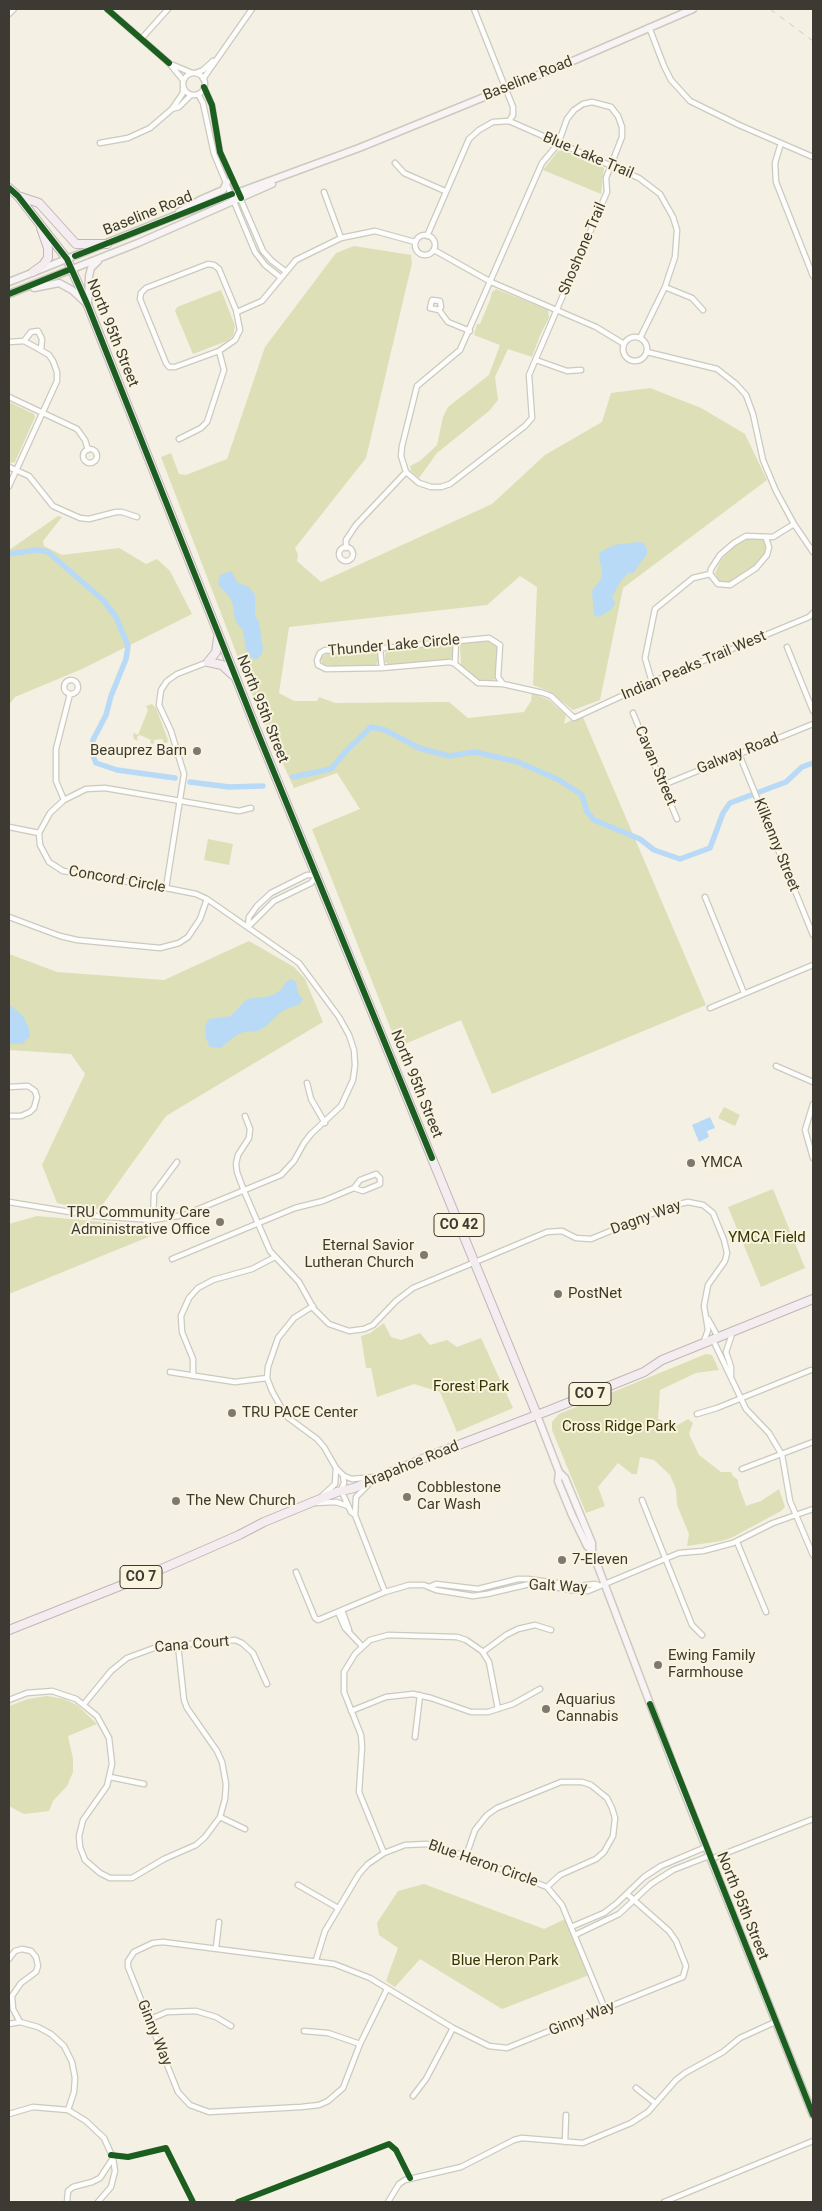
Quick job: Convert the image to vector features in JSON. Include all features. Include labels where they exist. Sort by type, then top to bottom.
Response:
[{"type":"main road","name":"Baseline Road","points":[[9,282],[174,216],[237,195],[307,168],[693,9]]},
{"type":"main road","points":[[174,216],[186,207],[223,190],[227,182]]},
{"type":"main road","name":"CO 42","points":[[9,188],[18,196],[67,259],[71,270]]},
{"type":"main road","name":"Baseline Road","points":[[10,294],[103,258],[234,202],[237,195]]},
{"type":"main road","points":[[18,196],[39,203],[76,244],[107,244]]},
{"type":"main road","points":[[34,272],[48,258],[48,248],[38,221]]},
{"type":"main road","points":[[88,306],[90,271],[103,258]]},
{"type":"main road","name":"North 95th Street","points":[[71,270],[88,306],[218,634],[537,1415],[558,1472],[558,1481],[587,1546],[592,1551],[601,1584],[813,2115]]},
{"type":"main road","points":[[10,294],[59,283],[72,290],[88,306]]},
{"type":"main road","points":[[218,634],[216,652],[208,662],[222,665],[236,678]]},
{"type":"main road","name":"Arapahoe Road","points":[[9,1630],[150,1574],[341,1490],[354,1488],[644,1372],[662,1360],[813,1299]]},
{"type":"street","points":[[9,14],[14,9]]},
{"type":"street","points":[[107,9],[169,63],[183,80],[183,93],[172,109]]},
{"type":"street","points":[[142,38],[168,9]]},
{"type":"street","points":[[252,9],[203,78],[204,87],[212,105],[220,152],[237,195],[263,251],[272,261],[285,270]]},
{"type":"street","points":[[427,236],[469,140],[478,130],[493,122],[509,121],[513,115],[513,106],[474,9]]},
{"type":"street","points":[[649,27],[671,80],[685,96],[699,106],[813,156]]},
{"type":"street","points":[[183,80],[203,70],[216,59]]},
{"type":"street","points":[[169,63],[203,78]]},
{"type":"street","points":[[100,143],[128,138],[150,128],[190,95],[198,94],[204,87]]},
{"type":"street","points":[[183,88],[190,95]]},
{"type":"street","points":[[198,94],[203,103],[214,154],[227,182],[237,195]]},
{"type":"street","name":"Shoshone Trail","points":[[592,102],[611,107],[618,116],[622,137],[610,166],[606,178],[607,192],[529,375],[532,418],[526,426],[450,484],[441,487],[430,487],[419,484],[406,472],[401,456],[417,386],[460,350],[470,331],[533,180],[542,163],[558,144],[567,119],[574,110],[583,104],[592,102]]},
{"type":"street","name":"Blue Lake Trail","points":[[509,121],[639,178],[660,194],[673,217],[677,230],[675,257],[665,287],[640,338]]},
{"type":"street","points":[[781,143],[775,163],[776,182],[813,276]]},
{"type":"street","points":[[395,163],[404,173],[446,190]]},
{"type":"street","points":[[324,192],[341,238]]},
{"type":"street","points":[[234,202],[255,252],[265,265],[280,277]]},
{"type":"street","points":[[237,312],[262,301],[285,270],[302,256],[341,238],[375,231],[415,242]]},
{"type":"street","points":[[421,236],[427,236],[434,241],[434,250],[429,255],[420,255],[415,248],[415,242],[421,236]]},
{"type":"street","points":[[434,250],[491,282],[596,327],[624,344]]},
{"type":"street","points":[[208,264],[214,265],[219,269],[237,312],[240,330],[235,340],[219,351],[175,367],[170,367],[166,363],[140,299],[141,293],[146,288],[208,264]]},
{"type":"street","points":[[665,287],[692,298],[703,310]]},
{"type":"street","points":[[439,310],[448,322],[470,331]]},
{"type":"street","points":[[24,341],[31,332],[38,331],[42,339],[41,350]]},
{"type":"street","points":[[631,338],[640,338],[646,344],[647,352],[643,359],[633,361],[624,353],[624,344],[631,338]]},
{"type":"street","points":[[9,342],[24,341],[41,350],[53,361],[57,372],[57,381],[9,486]]},
{"type":"street","points":[[179,439],[201,428],[207,422],[224,370],[219,351]]},
{"type":"street","points":[[647,352],[716,369],[736,384],[746,395],[753,414],[763,460],[794,524],[813,552]]},
{"type":"street","points":[[536,360],[567,372],[581,370]]},
{"type":"street","points":[[9,397],[77,429],[82,434],[88,450]]},
{"type":"street","points":[[9,466],[29,476],[53,506],[80,518],[90,519],[116,512],[137,517]]},
{"type":"street","points":[[346,548],[346,540],[356,525],[406,472]]},
{"type":"street","points":[[774,537],[767,555],[756,568],[730,585],[718,584],[710,574],[711,568],[720,555],[734,543],[746,536],[774,537],[794,524]]},
{"type":"street","points":[[766,538],[769,547]]},
{"type":"street","points":[[652,682],[645,658],[655,610],[693,578],[710,574]]},
{"type":"street","name":"Indian Peaks Trail West","points":[[503,684],[531,689],[551,696],[574,718],[652,682],[809,617],[813,613]]},
{"type":"street","name":"Thunder Lake Circle","points":[[482,684],[473,680],[455,664],[444,662],[382,668],[326,669],[318,665],[317,660],[320,653],[325,650],[343,652],[488,638],[497,642],[500,648],[498,677]]},
{"type":"street","points":[[455,664],[456,640]]},
{"type":"street","points":[[788,647],[813,711]]},
{"type":"street","points":[[380,649],[382,668]]},
{"type":"street","points":[[166,888],[184,774],[171,731],[159,705],[161,690],[177,674],[208,662]]},
{"type":"street","points":[[482,684],[493,681],[498,677],[503,684]]},
{"type":"street","points":[[482,684],[503,684]]},
{"type":"street","points":[[64,800],[56,782],[56,749],[70,694]]},
{"type":"street","name":"Cavan Street","points":[[633,713],[677,819]]},
{"type":"street","name":"Galway Road","points":[[663,785],[813,724]]},
{"type":"street","name":"Kilkenny Street","points":[[739,754],[813,936]]},
{"type":"street","points":[[9,828],[39,833],[50,813],[64,800],[73,793],[96,788],[239,811],[251,808]]},
{"type":"street","name":"Concord Circle","points":[[39,833],[44,855],[55,868],[196,894],[207,899],[299,962],[344,1025],[354,1050],[353,1080],[341,1106],[325,1123]]},
{"type":"street","points":[[248,927],[249,917],[257,906],[271,893],[308,875],[318,876]]},
{"type":"street","points":[[248,927],[274,901],[311,883],[318,876]]},
{"type":"street","points":[[705,897],[744,993]]},
{"type":"street","points":[[9,917],[60,936],[77,940],[160,948],[180,943],[188,937],[200,920],[207,899]]},
{"type":"street","points":[[710,1008],[813,965]]},
{"type":"street","points":[[776,1066],[813,1082]]},
{"type":"street","points":[[9,1202],[94,1216],[152,1220],[184,1215],[281,1176],[288,1169],[304,1142],[325,1123],[311,1099],[307,1083]]},
{"type":"street","points":[[9,1087],[28,1086],[32,1088],[36,1093],[37,1101],[30,1112],[21,1116],[9,1116]]},
{"type":"street","points":[[813,1104],[805,1130],[813,1158]]},
{"type":"street","name":"Dagny Way","points":[[245,1116],[250,1132],[236,1164],[237,1172],[270,1251],[299,1282],[320,1317],[339,1328],[349,1331],[364,1329],[373,1325],[396,1301],[413,1288],[547,1232],[562,1231],[576,1238],[591,1239],[679,1203],[695,1203],[702,1205],[713,1213],[727,1253],[725,1261],[708,1285],[704,1306],[708,1330],[703,1344]]},
{"type":"street","points":[[152,1220],[154,1193],[177,1162]]},
{"type":"street","points":[[172,1259],[295,1208],[323,1201],[354,1188],[357,1182],[365,1178],[376,1174],[380,1178],[380,1184],[376,1186],[362,1191],[354,1188]]},
{"type":"street","points":[[193,1376],[193,1359],[182,1332],[181,1316],[189,1298],[198,1288],[213,1280],[252,1269],[275,1258]]},
{"type":"street","points":[[313,1306],[294,1318],[278,1338],[271,1352],[268,1378],[272,1392],[286,1416],[316,1438],[342,1474],[352,1479],[382,1476]]},
{"type":"street","points":[[706,1315],[725,1368],[731,1375],[746,1409],[769,1433],[782,1455],[785,1466],[786,1490],[813,1555]]},
{"type":"street","points":[[731,1375],[731,1367],[726,1352],[733,1332]]},
{"type":"street","points":[[697,1414],[741,1399],[811,1370]]},
{"type":"street","points":[[170,1372],[235,1382],[268,1378]]},
{"type":"street","points":[[742,1469],[813,1442]]},
{"type":"street","points":[[310,1503],[335,1484],[336,1468]]},
{"type":"street","points":[[342,1474],[344,1483],[341,1490],[355,1514]]},
{"type":"street","points":[[382,1476],[358,1495],[354,1504],[355,1514],[385,1592]]},
{"type":"street","points":[[642,1500],[692,1625],[702,1635]]},
{"type":"street","points":[[310,1503],[336,1502],[349,1506]]},
{"type":"street","points":[[601,1584],[682,1552],[703,1551],[736,1542],[773,1523],[813,1509]]},
{"type":"street","points":[[736,1542],[766,1612]]},
{"type":"street","name":"Galt Way","points":[[296,1572],[316,1620],[385,1592],[409,1585],[429,1587],[436,1584],[478,1589],[528,1578],[579,1586],[601,1584]]},
{"type":"street","points":[[340,1611],[349,1630],[362,1646]]},
{"type":"street","points":[[483,1652],[506,1635],[518,1629],[535,1625],[551,1630]]},
{"type":"street","points":[[384,1853],[359,1792],[361,1735],[344,1692],[344,1672],[354,1654],[370,1640],[388,1635],[456,1637],[474,1644],[483,1652],[492,1671],[498,1709]]},
{"type":"street","name":"Cana Court","points":[[84,1704],[111,1671],[127,1658],[154,1648],[178,1645],[235,1640],[242,1643],[253,1653],[267,1684]]},
{"type":"street","points":[[9,1700],[26,1693],[52,1691],[69,1696],[84,1704],[97,1716],[108,1738],[112,1758],[110,1777],[101,1797],[84,1820],[79,1836],[80,1847],[85,1860],[100,1873],[110,1878],[132,1878],[164,1859],[196,1845],[205,1837],[220,1817],[225,1799],[225,1773],[217,1751],[187,1708],[184,1700],[178,1645]]},
{"type":"street","points":[[351,1711],[386,1697],[400,1694],[420,1695],[478,1713],[498,1709],[526,1698],[540,1689]]},
{"type":"street","points":[[415,1737],[420,1695]]},
{"type":"street","points":[[110,1777],[144,1784]]},
{"type":"street","points":[[466,1856],[475,1830],[487,1815],[497,1808],[562,1782],[582,1782],[591,1785],[607,1798],[612,1808],[615,1828],[611,1841],[604,1852],[596,1859],[560,1875],[547,1887]]},
{"type":"street","points":[[220,1817],[245,1829]]},
{"type":"street","points":[[575,1935],[608,1921],[636,1900],[651,1884],[673,1870],[813,1819]]},
{"type":"street","name":"Blue Heron Circle","points":[[316,1960],[325,1930],[359,1874],[368,1864],[384,1853],[405,1845],[427,1844],[466,1856],[547,1887],[562,1905],[605,2009]]},
{"type":"street","points":[[572,1927],[604,1913],[644,1877],[661,1866],[706,1847]]},
{"type":"street","points":[[298,1885],[338,1908]]},
{"type":"street","name":"Ginny Way","points":[[388,1989],[360,2044],[343,2088],[328,2101],[319,2105],[301,2107],[210,2112],[190,2105],[178,2092],[128,1967],[130,1955],[142,1947],[163,1942],[316,1960],[352,1970],[388,1989],[453,2028],[489,2046],[507,2048],[679,1980],[686,1972],[686,1966],[669,1931],[627,1894]]},
{"type":"street","points":[[216,1948],[219,1922]]},
{"type":"street","points":[[9,1959],[14,1951],[22,1949],[31,1951],[36,1957],[38,1966],[36,1972],[21,1983],[12,1996],[13,2009],[20,2022]]},
{"type":"street","points":[[148,2020],[166,2012],[196,2011],[216,2017],[230,2026]]},
{"type":"street","points":[[9,2024],[20,2022],[38,2027],[52,2034],[64,2046],[72,2062],[74,2078],[74,2092],[68,2110]]},
{"type":"street","points":[[388,2202],[399,2184],[405,2180],[461,2167],[514,2140],[522,2138],[565,2142],[590,2141],[643,2116],[676,2080],[685,2073],[723,2052],[745,2035],[775,2022]]},
{"type":"street","points":[[413,2096],[426,2079],[453,2028]]},
{"type":"street","points":[[304,2031],[328,2034],[360,2044]]},
{"type":"street","points":[[636,2088],[656,2102]]},
{"type":"street","points":[[9,2114],[33,2106],[68,2110],[86,2121],[104,2138],[113,2158],[115,2171],[111,2187],[98,2202]]},
{"type":"street","points":[[565,2142],[566,2115]]},
{"type":"street","points":[[664,2202],[813,2141]]},
{"type":"street","points":[[67,2202],[68,2190],[100,2178],[113,2158]]},
{"type":"green space","points":[[564,150],[593,165],[597,164],[604,168],[601,194],[543,170],[558,151]]},
{"type":"green space","points":[[354,246],[411,255],[412,263],[366,458],[295,548],[298,555],[297,561],[321,582],[492,504],[545,455],[602,422],[611,393],[650,388],[701,408],[745,434],[767,480],[623,588],[600,700],[573,710],[549,691],[533,685],[537,587],[520,576],[487,605],[289,627],[279,693],[294,701],[317,701],[319,697],[335,703],[449,702],[468,718],[524,712],[531,701],[532,693],[549,700],[566,715],[564,724],[582,715],[706,1005],[492,1094],[461,1020],[398,1047],[312,829],[360,809],[337,773],[294,788],[257,707],[161,457],[171,453],[179,474],[186,475],[227,459],[265,347],[336,253]]},
{"type":"green space","points":[[496,289],[548,310],[549,318],[532,357],[508,349],[495,377],[498,400],[489,411],[437,453],[419,478],[411,471],[410,466],[420,461],[437,445],[443,417],[448,407],[489,375],[500,345],[474,335],[492,292]]},
{"type":"green space","points":[[221,290],[235,326],[233,336],[227,341],[193,354],[175,311],[177,307]]},
{"type":"green space","points":[[9,402],[34,414],[35,417],[15,462],[11,463],[9,462]]},
{"type":"green space","points":[[58,516],[62,517],[43,541],[44,546],[62,555],[119,548],[146,564],[157,559],[170,571],[192,614],[82,669],[15,697],[9,705],[9,550]]},
{"type":"green space","points":[[751,536],[762,538],[766,543],[765,554],[758,564],[733,581],[728,583],[719,582],[715,573],[721,560],[737,543]]},
{"type":"green space","points":[[465,641],[492,642],[498,648],[496,677],[494,680],[477,680],[461,667],[460,645]]},
{"type":"green space","points":[[449,643],[453,645],[454,655],[449,660],[391,666],[385,662],[385,654],[389,650]]},
{"type":"green space","points":[[374,651],[379,657],[377,664],[374,666],[335,667],[323,664],[321,660],[321,657],[327,653],[351,654]]},
{"type":"green space","points":[[152,704],[156,708],[168,740],[167,743],[164,743],[162,739],[154,740],[154,744],[150,743],[151,740],[140,735],[137,737],[138,741],[134,739],[133,735],[134,733],[138,735],[148,710],[146,706]]},
{"type":"green space","points":[[208,839],[233,844],[229,865],[204,860]]},
{"type":"green space","points":[[249,941],[294,967],[305,979],[323,1022],[166,1116],[103,1204],[102,1209],[80,1208],[57,1203],[42,1165],[85,1074],[71,1054],[9,1050],[9,954],[57,972],[164,980]]},
{"type":"green space","points":[[724,1107],[740,1115],[735,1126],[718,1118]]},
{"type":"green space","name":"YMCA Field","points":[[773,1189],[805,1268],[761,1287],[728,1207]]},
{"type":"green space","points":[[37,1216],[149,1226],[153,1235],[9,1294],[9,1224]]},
{"type":"green space","name":"Forest Park","points":[[384,1323],[391,1337],[401,1340],[420,1333],[430,1345],[447,1340],[457,1347],[481,1338],[513,1408],[457,1432],[440,1392],[414,1384],[377,1397],[371,1368],[366,1368],[361,1336],[370,1333]]},
{"type":"green space","name":"Cross Ridge Park","points":[[706,1354],[712,1355],[719,1370],[696,1373],[660,1390],[658,1419],[676,1426],[688,1419],[693,1423],[689,1434],[699,1455],[721,1472],[731,1472],[738,1480],[746,1506],[761,1501],[779,1489],[785,1507],[731,1538],[687,1546],[689,1534],[677,1505],[676,1489],[670,1475],[654,1460],[640,1457],[637,1474],[632,1474],[618,1463],[598,1487],[605,1506],[586,1513],[552,1430],[552,1422],[559,1414]]},
{"type":"green space","points":[[47,1696],[64,1699],[77,1705],[97,1724],[68,1736],[73,1759],[73,1772],[67,1786],[53,1801],[49,1811],[24,1814],[9,1806],[9,1706],[28,1699]]},
{"type":"green space","name":"Blue Heron Park","points":[[424,1884],[544,1929],[565,1919],[589,1975],[502,2009],[420,1959],[395,1987],[386,1981],[398,1948],[379,1935],[377,1923],[398,1891]]},
{"type":"water","points":[[644,543],[647,554],[633,573],[628,573],[620,582],[612,597],[615,603],[612,609],[599,617],[594,615],[592,591],[602,578],[600,552],[614,545]]},
{"type":"water","points":[[231,571],[238,583],[249,587],[255,595],[255,616],[259,622],[263,649],[262,654],[256,660],[250,657],[246,650],[243,631],[235,620],[230,598],[218,584],[220,575]]},
{"type":"water","points":[[292,979],[296,982],[298,993],[303,999],[300,1004],[282,1011],[265,1027],[257,1031],[244,1032],[235,1036],[221,1048],[210,1047],[206,1038],[205,1026],[209,1019],[231,1016],[247,999],[271,996],[281,990],[287,981]]},
{"type":"water","points":[[9,1004],[24,1017],[29,1029],[30,1036],[22,1044],[9,1044]]},
{"type":"water","points":[[710,1117],[715,1128],[707,1131],[709,1137],[699,1142],[692,1125]]},
{"type":"waterway","points":[[9,554],[37,550],[48,552],[104,601],[116,617],[128,646],[126,659],[111,696],[106,715],[93,740],[92,753],[96,763],[117,770],[175,778]]},
{"type":"waterway","points":[[293,777],[331,769],[346,751],[371,727],[385,730],[419,748],[449,756],[475,752],[518,762],[559,780],[582,795],[587,812],[594,820],[640,839],[654,850],[680,859],[710,848],[723,813],[730,803],[786,782],[802,767],[813,763]]},
{"type":"waterway","points":[[190,782],[229,787],[263,786]]},
{"type":"railway","points":[[770,9],[813,41]]},
{"type":"cycle path","points":[[107,9],[169,63]]},
{"type":"cycle path","points":[[204,87],[212,105],[220,152],[241,198]]},
{"type":"cycle path","points":[[9,188],[18,196],[67,259],[88,306],[257,731],[432,1158]]},
{"type":"cycle path","points":[[75,256],[232,194]]},
{"type":"cycle path","points":[[9,294],[71,269]]},
{"type":"cycle path","points":[[650,1704],[813,2115]]},
{"type":"cycle path","points":[[238,2202],[389,2144],[396,2150],[410,2178]]},
{"type":"cycle path","points":[[111,2155],[128,2157],[166,2148],[193,2202]]},
{"type":"place","name":"Beauprez Barn","points":[[197,751]]},
{"type":"place","name":"YMCA","points":[[691,1163]]},
{"type":"place","name":"TRU Community Care Administrative Office","points":[[220,1222]]},
{"type":"place","name":"Eternal Savior Lutheran Church","points":[[424,1255]]},
{"type":"place","name":"PostNet","points":[[558,1294]]},
{"type":"place","name":"TRU PACE Center","points":[[232,1413]]},
{"type":"place","name":"Cobblestone Car Wash","points":[[407,1497]]},
{"type":"place","name":"The New Church","points":[[176,1501]]},
{"type":"place","name":"7-Eleven","points":[[562,1560]]},
{"type":"place","name":"Ewing Family Farmhouse","points":[[658,1665]]},
{"type":"place","name":"Aquarius Cannabis","points":[[546,1709]]}]
